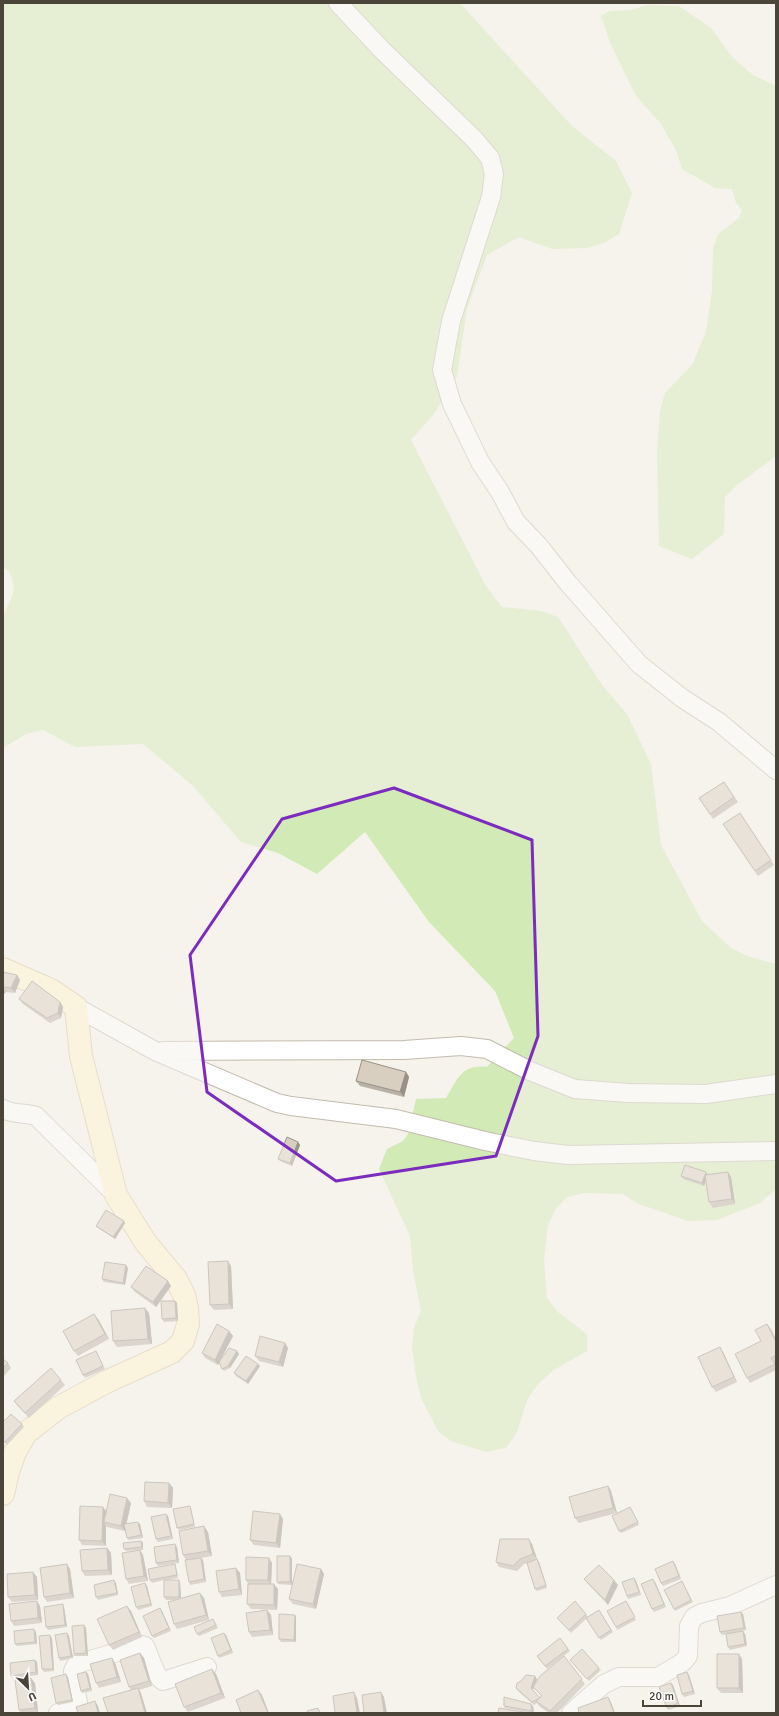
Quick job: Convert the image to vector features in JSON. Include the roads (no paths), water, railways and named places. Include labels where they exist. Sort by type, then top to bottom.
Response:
[{"type":"street","points":[[338,3],[382,50],[474,139],[490,158],[494,174],[492,197],[451,321],[442,370],[452,404],[480,462],[500,492],[516,522],[539,546],[568,583],[639,664],[682,698],[719,722],[776,770]]},
{"type":"street","points":[[3,969],[51,990],[76,1007],[154,1051],[277,1102],[331,1112],[396,1119],[485,1141],[534,1151],[568,1155],[776,1151]]},
{"type":"street","points":[[76,1007],[81,1056],[116,1195]]},
{"type":"street","points":[[154,1051],[404,1050],[461,1046],[488,1049],[530,1071],[575,1089],[628,1093],[706,1094],[776,1084]]},
{"type":"street","points":[[4,1488],[15,1452],[26,1433],[58,1408],[106,1382],[172,1352],[183,1341],[188,1324],[184,1296],[176,1279],[146,1243],[116,1195],[36,1116],[27,1113],[5,1114]]},
{"type":"street","points":[[571,1713],[604,1684],[619,1677],[658,1677],[683,1662],[688,1656],[689,1626],[694,1618],[702,1613],[730,1606],[776,1585]]},
{"type":"street","points":[[58,1713],[70,1709],[78,1703],[73,1671],[76,1665],[80,1663],[142,1645],[145,1646],[160,1679],[163,1681],[207,1667]]}]
